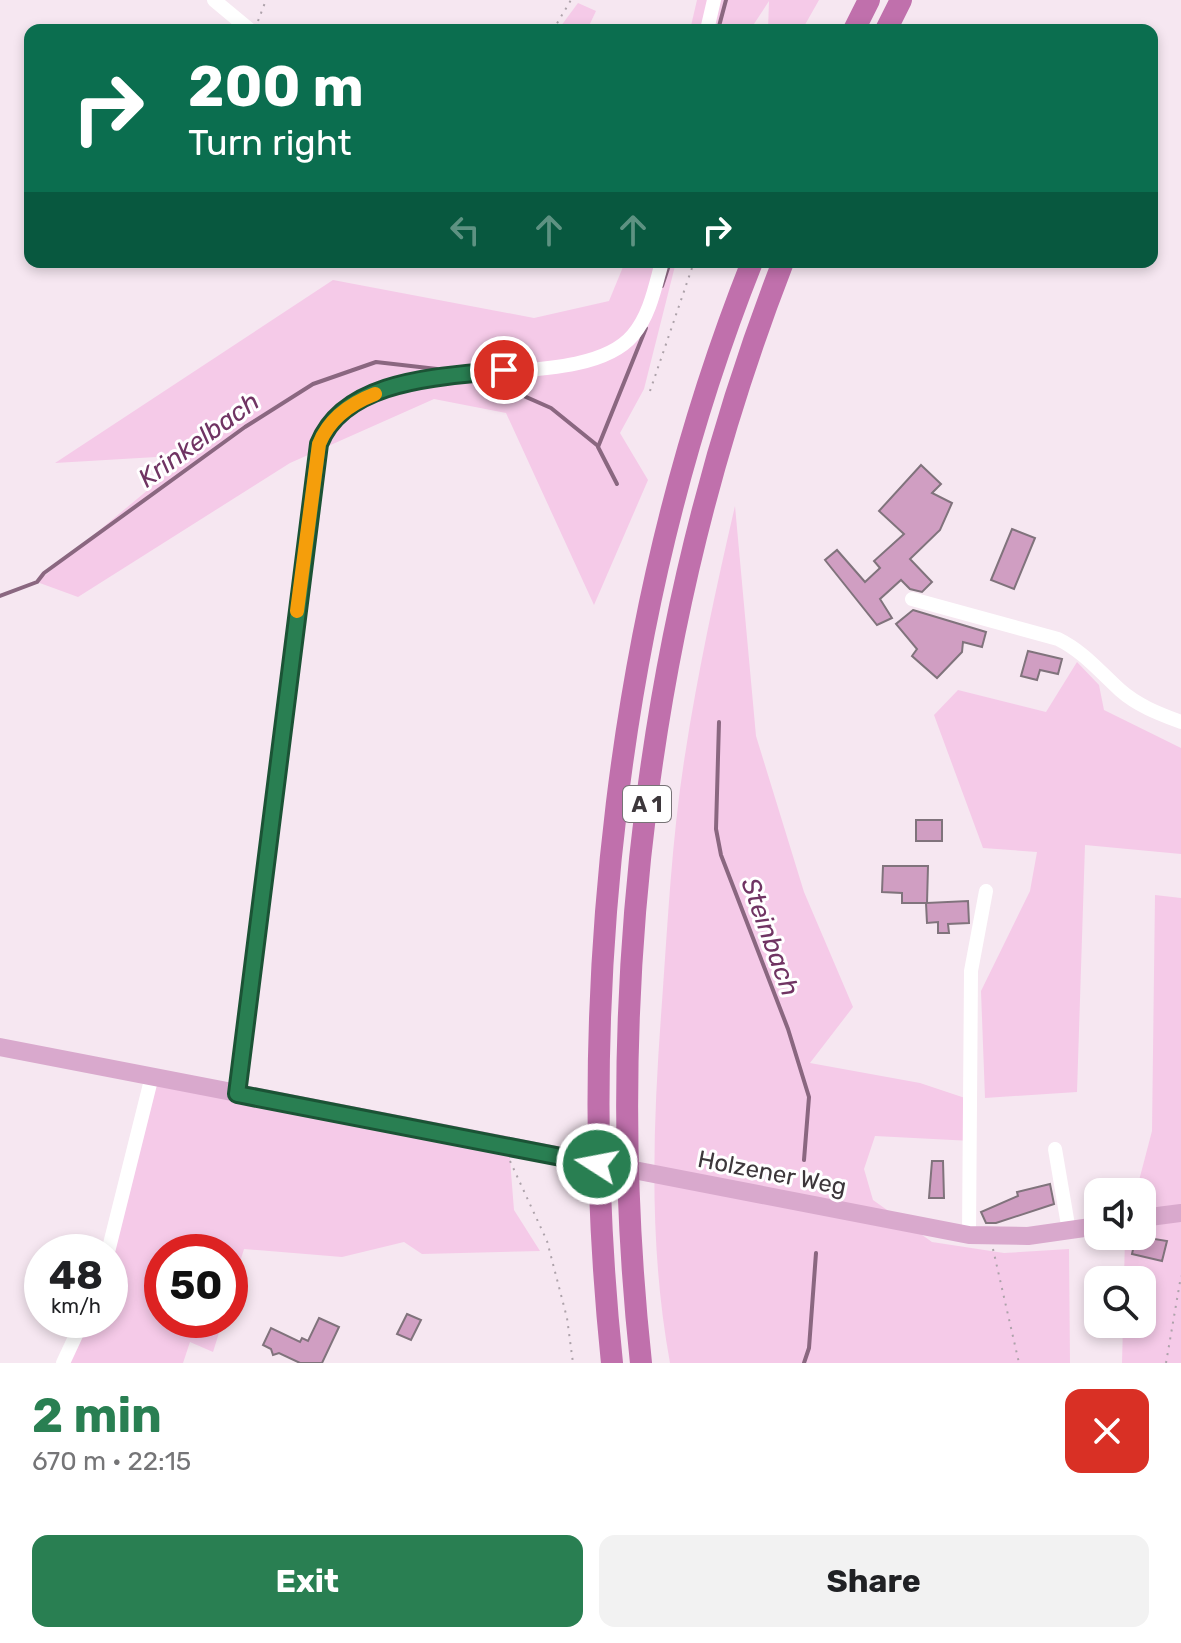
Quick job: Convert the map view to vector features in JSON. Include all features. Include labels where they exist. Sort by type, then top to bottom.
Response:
[{"type":"highway","points":[[857,24],[869,0]]},
{"type":"highway","points":[[889,24],[901,0]]},
{"type":"highway","name":"A 1","points":[[612,1363],[598,1131],[606,917],[617,813],[641,658],[665,547],[696,428],[750,268]]},
{"type":"highway","name":"A 1","points":[[641,1363],[630,1210],[628,1114],[633,946],[645,817],[669,662],[699,530],[738,391],[781,268]]},
{"type":"main road","name":"Holzener Weg","points":[[0,1047],[969,1235],[1084,1228]]},
{"type":"main road","points":[[1156,1216],[1181,1213]]},
{"type":"street","points":[[214,0],[245,24]]},
{"type":"street","points":[[708,24],[714,0]]},
{"type":"street","points":[[237,1094],[317,460],[326,425],[370,395],[407,383],[567,364],[620,347],[642,322],[660,268]]},
{"type":"street","points":[[912,599],[1058,639],[1080,650],[1123,693],[1152,711],[1181,722]]},
{"type":"street","points":[[969,1235],[971,971],[986,891]]},
{"type":"street","points":[[112,1234],[152,1076]]},
{"type":"street","points":[[1055,1149],[1069,1231]]},
{"type":"street","points":[[63,1363],[75,1338]]},
{"type":"path","points":[[256,24],[266,0]]},
{"type":"path","points":[[557,24],[571,0]]},
{"type":"path","points":[[650,391],[692,268]]},
{"type":"path","points":[[509,1147],[512,1171],[547,1241],[553,1261],[573,1363]]},
{"type":"path","points":[[990,1236],[1019,1363]]},
{"type":"path","points":[[1166,1363],[1181,1276]]},
{"type":"shaded area","points":[[697,0],[819,0],[805,24],[768,24],[769,1],[754,24],[691,24]]},
{"type":"shaded area","points":[[578,3],[596,11],[590,24],[562,24]]},
{"type":"shaded area","points":[[623,268],[674,268],[644,389],[620,433],[648,480],[594,605],[506,413],[434,399],[290,463],[78,597],[37,582],[190,455],[55,463],[333,280],[534,318],[609,301]]},
{"type":"shaded area","points":[[735,506],[756,736],[804,892],[853,1007],[810,1063],[920,1083],[974,1101],[972,1141],[875,1136],[864,1169],[873,1200],[932,1242],[1004,1253],[1069,1249],[1070,1363],[670,1363],[658,1273],[654,1183],[656,1093],[668,909],[690,724]]},
{"type":"shaded area","points":[[1077,662],[1099,685],[1104,710],[1181,748],[1181,854],[1085,845],[1077,1092],[985,1098],[981,991],[1030,891],[1037,852],[983,848],[934,715],[958,690],[1046,712]]},
{"type":"shaded area","points":[[1155,895],[1181,898],[1181,1363],[1122,1363],[1123,1338],[1156,1338],[1156,1266],[1124,1266],[1125,1250],[1156,1250],[1156,1178],[1140,1178],[1152,1131]]},
{"type":"shaded area","points":[[152,1076],[509,1147],[514,1210],[540,1251],[422,1254],[404,1242],[342,1257],[248,1249],[248,1234],[144,1234],[144,1338],[217,1338],[213,1352],[190,1342],[183,1363],[63,1363],[75,1338],[128,1338],[128,1234],[114,1234]]},
{"type":"building","points":[[921,465],[941,484],[932,493],[952,503],[940,530],[910,559],[932,582],[922,592],[910,589],[901,580],[880,599],[892,618],[877,625],[825,560],[837,550],[865,582],[880,568],[874,561],[904,534],[879,511]]},
{"type":"building","points":[[1012,529],[1035,538],[1014,589],[991,580]]},
{"type":"building","points":[[913,610],[986,632],[982,647],[963,642],[962,652],[937,678],[912,656],[917,649],[896,624]]},
{"type":"building","points":[[1028,651],[1062,659],[1058,674],[1040,670],[1037,680],[1021,676]]},
{"type":"building","points":[[916,820],[942,820],[942,841],[916,841]]},
{"type":"building","points":[[883,866],[928,866],[927,903],[968,901],[969,923],[948,924],[949,933],[938,933],[938,922],[927,923],[926,903],[902,903],[902,893],[882,892]]},
{"type":"building","points":[[932,1161],[943,1161],[944,1198],[929,1198]]},
{"type":"building","points":[[1050,1184],[1054,1204],[996,1223],[986,1223],[981,1212],[1018,1196],[1017,1192]]},
{"type":"building","points":[[1156,1239],[1167,1241],[1162,1261],[1132,1254],[1133,1250],[1156,1250]]},
{"type":"building","points":[[407,1314],[421,1320],[411,1340],[397,1334]]},
{"type":"building","points":[[319,1318],[339,1327],[322,1363],[300,1363],[279,1353],[273,1355],[271,1349],[263,1345],[271,1328],[300,1342],[302,1338],[308,1341]]},
{"type":"waterway","name":"Steinbach","points":[[720,24],[726,0]]},
{"type":"waterway","name":"Steinbach","points":[[662,286],[668,268]]},
{"type":"waterway","name":"Steinbach","points":[[617,484],[598,447],[646,328]]},
{"type":"waterway","name":"Krinkelbach","points":[[0,596],[37,582],[44,573],[245,427],[313,384],[376,362],[437,369]]},
{"type":"waterway","name":"Krinkelbach","points":[[492,382],[551,408],[598,446]]},
{"type":"waterway","name":"Steinbach","points":[[719,722],[716,829],[721,855],[788,1029],[809,1097],[804,1160]]},
{"type":"waterway","name":"Steinbach","points":[[804,1363],[809,1348],[816,1253]]},
{"type":"slow traffic","points":[[297,611],[319,444],[326,425],[375,394]]},
{"type":"route","points":[[504,370],[407,383],[370,395],[326,425],[319,444],[237,1094],[597,1164]]}]
